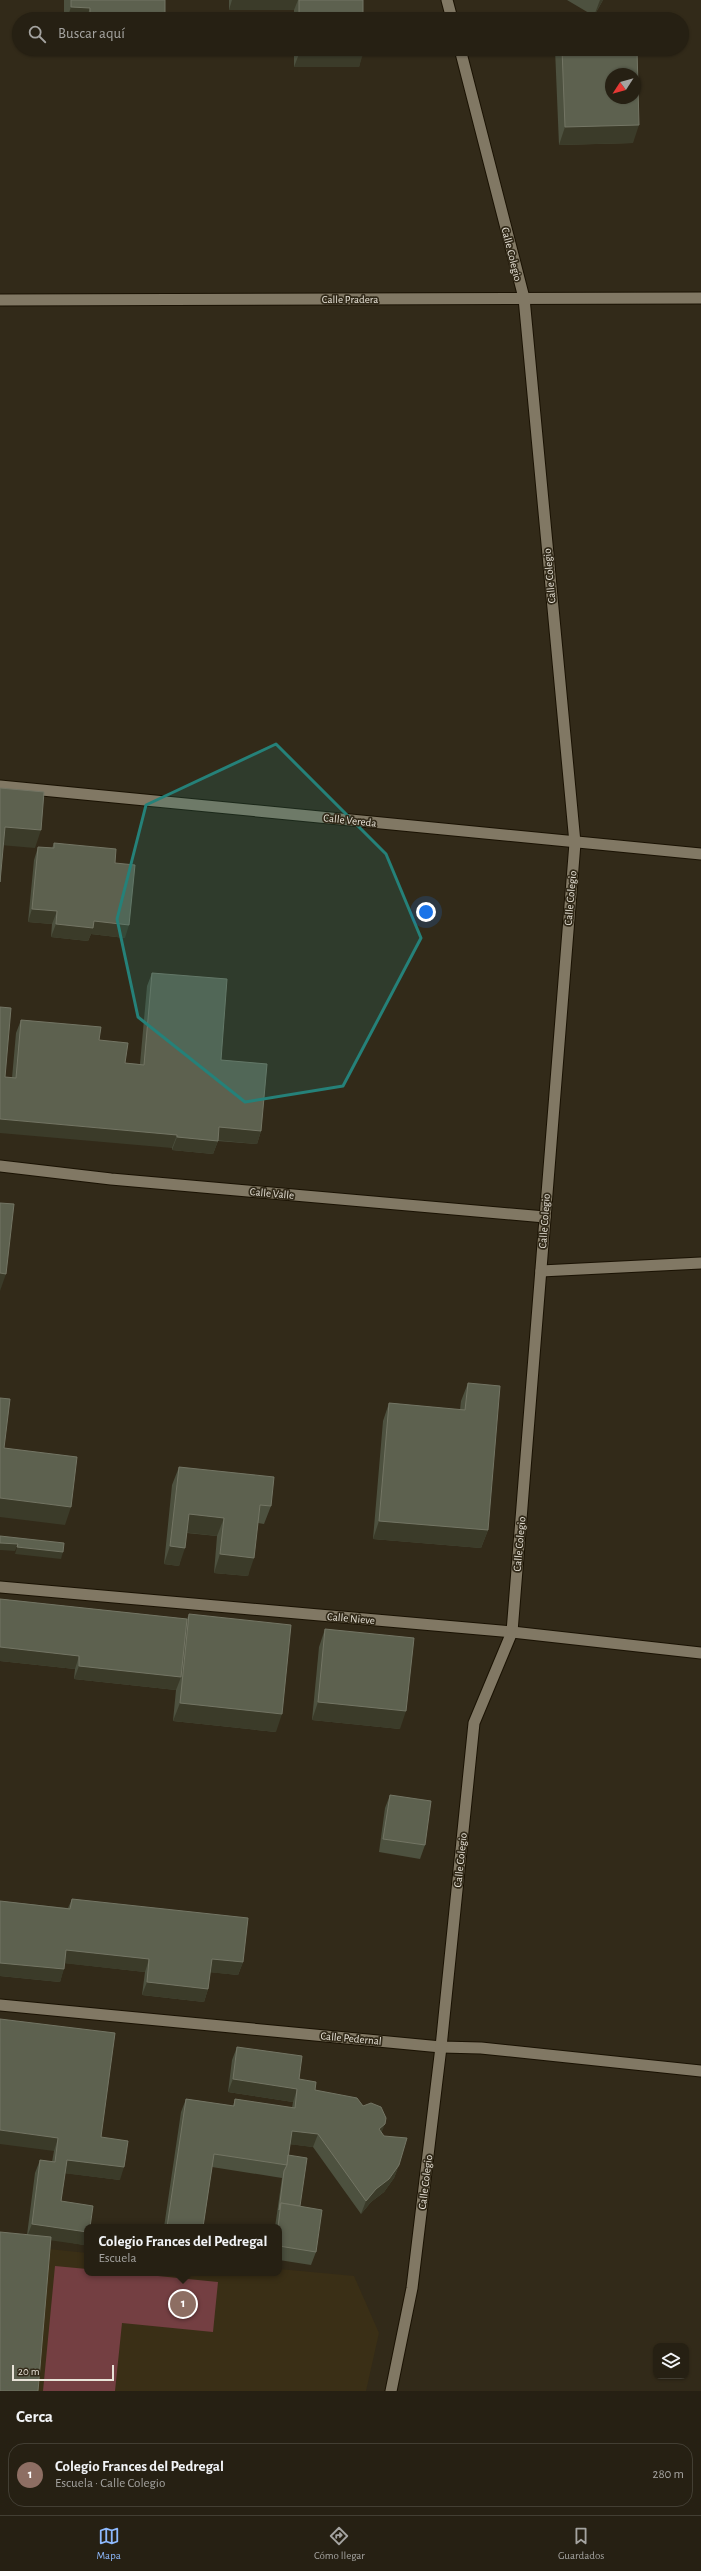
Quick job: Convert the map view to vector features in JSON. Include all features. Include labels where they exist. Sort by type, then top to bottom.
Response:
[{"type":"street","points":[[447,0],[450,12]]},
{"type":"street","name":"Calle Colegio","points":[[391,2391],[412,2288],[441,2047],[474,1723],[512,1632],[574,843],[524,298],[462,56]]},
{"type":"street","name":"Calle Pradera","points":[[0,300],[701,298]]},
{"type":"street","name":"Calle Vereda","points":[[0,786],[574,843],[701,854]]},
{"type":"street","name":"Calle Valle","points":[[0,1166],[111,1179],[545,1217]]},
{"type":"street","points":[[541,1271],[701,1263]]},
{"type":"street","name":"Calle Nieve","points":[[0,1587],[512,1632],[701,1653]]},
{"type":"street","name":"Calle Pedernal","points":[[0,2005],[441,2047],[481,2048],[701,2072]]},
{"type":"highlighted area","points":[[276,744],[386,854],[421,938],[343,1086],[245,1102],[138,1017],[117,919],[146,805]]},
{"type":"shaded area","points":[[0,2244],[84,2253],[84,2276],[282,2276],[282,2269],[354,2276],[379,2333],[366,2391],[0,2391]]},
{"type":"shaded area","points":[[55,2266],[84,2269],[84,2276],[158,2276],[218,2282],[213,2332],[122,2323],[115,2391],[43,2391]]},
{"type":"building","points":[[71,0],[165,0],[165,12],[90,12],[90,8],[71,7]]},
{"type":"building","points":[[299,0],[363,0],[363,12],[299,12]]},
{"type":"building","points":[[562,56],[637,56],[638,68],[605,68],[605,104],[638,104],[639,125],[565,127]]},
{"type":"building","points":[[0,788],[44,792],[41,830],[5,827],[0,882]]},
{"type":"building","points":[[54,843],[116,849],[115,863],[135,865],[129,925],[94,921],[93,928],[56,924],[57,911],[32,909],[38,847],[54,848]]},
{"type":"building","points":[[152,973],[227,979],[221,1060],[267,1064],[261,1131],[219,1127],[218,1141],[177,1137],[177,1135],[0,1119],[0,1007],[11,1008],[5,1077],[16,1078],[21,1020],[101,1027],[99,1040],[128,1043],[125,1063],[144,1065]]},
{"type":"building","points":[[0,1203],[14,1204],[6,1274],[0,1273]]},
{"type":"building","points":[[468,1383],[500,1386],[488,1530],[379,1521],[389,1403],[465,1410]]},
{"type":"building","points":[[0,1398],[10,1399],[4,1448],[77,1457],[71,1507],[0,1498]]},
{"type":"building","points":[[179,1467],[274,1477],[271,1506],[260,1505],[254,1558],[220,1554],[224,1518],[189,1514],[185,1548],[170,1546]]},
{"type":"building","points":[[0,1536],[64,1543],[63,1552],[17,1547],[18,1544],[0,1543]]},
{"type":"building","points":[[0,1599],[187,1619],[181,1677],[79,1666],[79,1656],[0,1647]]},
{"type":"building","points":[[189,1614],[291,1625],[282,1714],[180,1703]]},
{"type":"building","points":[[325,1629],[414,1638],[406,1711],[318,1702]]},
{"type":"building","points":[[390,1795],[431,1801],[425,1845],[383,1839]]},
{"type":"building","points":[[72,1899],[248,1918],[243,1962],[212,1959],[208,1989],[147,1982],[149,1959],[66,1950],[64,1969],[0,1963],[0,1901],[70,1909]]},
{"type":"building","points":[[0,2019],[115,2033],[101,2137],[128,2141],[124,2167],[67,2160],[61,2201],[93,2206],[90,2224],[84,2224],[84,2232],[32,2224],[40,2160],[55,2162],[58,2138],[0,2130]]},
{"type":"building","points":[[237,2047],[302,2056],[299,2079],[316,2082],[315,2090],[357,2098],[363,2106],[371,2103],[381,2107],[386,2118],[385,2124],[379,2129],[384,2136],[407,2138],[399,2165],[389,2179],[376,2189],[366,2201],[318,2134],[292,2131],[287,2165],[214,2154],[203,2224],[167,2224],[186,2099],[234,2106],[235,2099],[295,2108],[297,2089],[233,2079]]},
{"type":"building","points":[[288,2155],[307,2158],[300,2206],[281,2203],[279,2210],[284,2171],[287,2165]]},
{"type":"building","points":[[281,2203],[322,2210],[316,2252],[282,2246],[282,2224],[278,2224]]},
{"type":"building","points":[[0,2232],[51,2237],[38,2391],[0,2391]]},
{"type":"place","name":"Colegio Frances del Pedregal","points":[[183,2304]]}]
